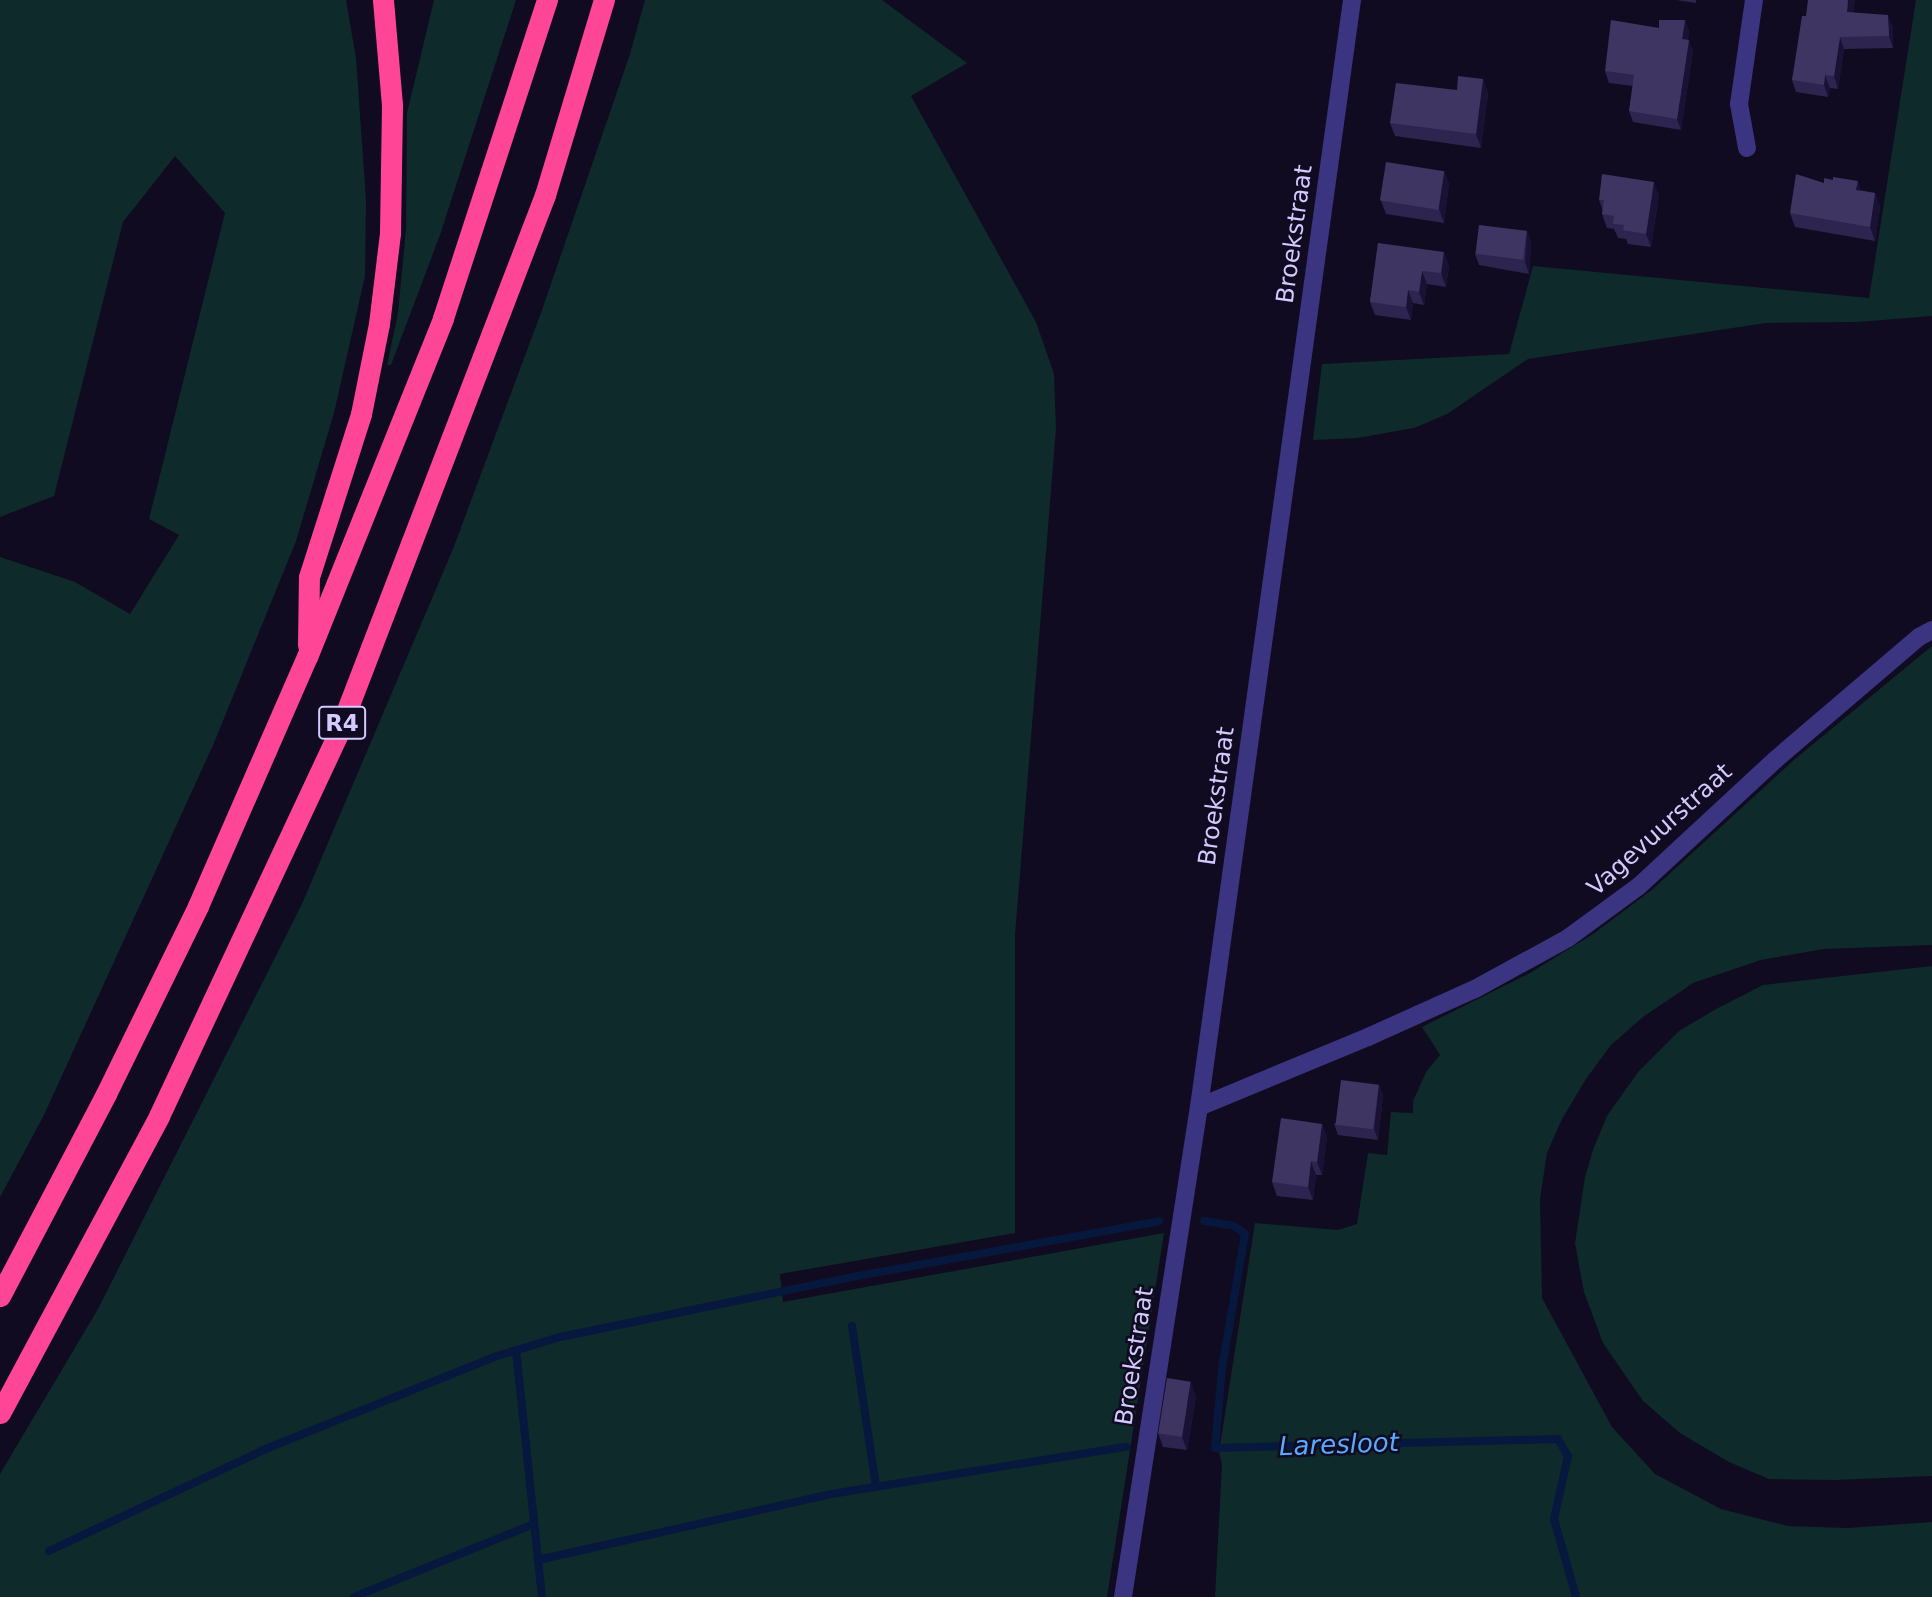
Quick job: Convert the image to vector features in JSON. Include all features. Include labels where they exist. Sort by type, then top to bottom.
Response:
[{"type":"highway","points":[[307,657],[309,577],[361,414],[379,324],[390,233],[392,105],[383,0]]},
{"type":"highway","name":"R4","points":[[0,1296],[106,1094],[198,906],[307,657],[443,318],[547,0]]},
{"type":"highway","name":"R4","points":[[0,1413],[159,1116],[337,736],[545,195],[604,0]]},
{"type":"street","name":"Broekstraat","points":[[1123,1597],[1199,1107],[1352,0]]},
{"type":"street","points":[[1747,148],[1739,104],[1754,0]]},
{"type":"street","name":"Vagevuurstraat","points":[[1199,1107],[1475,989],[1568,938],[1639,887],[1775,760],[1919,637],[1932,630]]},
{"type":"green space","points":[[0,0],[346,0],[356,58],[366,200],[365,276],[334,413],[296,541],[214,743],[44,1115],[0,1197],[0,557],[75,582],[130,614],[179,535],[149,519],[225,213],[175,156],[123,222],[54,496],[0,517]]},
{"type":"green space","points":[[434,0],[516,0],[440,235],[391,365],[387,365],[398,313],[406,229],[407,113]]},
{"type":"green space","points":[[645,0],[882,0],[967,63],[911,96],[1036,322],[1054,374],[1056,429],[1015,935],[1015,1233],[780,1274],[783,1302],[1164,1233],[1107,1597],[0,1597],[0,1474],[98,1309],[302,904],[453,549],[542,310],[630,54]]},
{"type":"green space","points":[[1916,0],[1932,0],[1932,316],[1858,322],[1766,323],[1528,359],[1447,414],[1414,428],[1357,438],[1313,440],[1322,364],[1509,354],[1533,266],[1869,298]]},
{"type":"green space","points":[[1932,646],[1932,945],[1824,949],[1761,960],[1693,983],[1643,1017],[1611,1045],[1586,1079],[1562,1119],[1547,1153],[1540,1199],[1542,1298],[1612,1427],[1655,1474],[1721,1509],[1788,1526],[1848,1528],[1932,1522],[1932,1597],[1215,1597],[1222,1464],[1219,1452],[1255,1223],[1338,1230],[1357,1224],[1368,1153],[1387,1155],[1391,1112],[1413,1113],[1413,1101],[1426,1072],[1440,1055],[1422,1027],[1530,973],[1593,934],[1653,889],[1795,759]]},
{"type":"green space","points":[[1932,966],[1932,1476],[1835,1480],[1769,1479],[1729,1462],[1680,1433],[1643,1401],[1603,1343],[1584,1292],[1575,1243],[1585,1177],[1594,1147],[1607,1116],[1638,1072],[1679,1031],[1716,1009],[1763,985]]},
{"type":"building","points":[[1808,0],[1848,0],[1847,12],[1888,15],[1889,36],[1840,37],[1834,76],[1825,75],[1824,85],[1792,80],[1802,16],[1806,16]]},
{"type":"building","points":[[1611,20],[1659,28],[1659,20],[1685,20],[1682,39],[1689,40],[1677,119],[1629,111],[1634,75],[1605,71]]},
{"type":"building","points":[[1458,76],[1483,79],[1476,134],[1390,123],[1396,83],[1457,90]]},
{"type":"building","points":[[1386,162],[1444,171],[1438,210],[1380,201]]},
{"type":"building","points":[[1602,174],[1654,182],[1646,234],[1623,230],[1624,225],[1613,224],[1614,216],[1602,214],[1604,200],[1599,200]]},
{"type":"building","points":[[1796,174],[1824,183],[1824,178],[1833,180],[1833,177],[1858,181],[1856,190],[1875,193],[1870,227],[1790,213]]},
{"type":"building","points":[[1479,225],[1527,231],[1523,260],[1475,254]]},
{"type":"building","points":[[1378,243],[1444,252],[1441,273],[1422,271],[1419,292],[1408,290],[1406,307],[1370,302]]},
{"type":"building","points":[[1341,1080],[1379,1085],[1373,1129],[1336,1125]]},
{"type":"building","points":[[1281,1118],[1322,1124],[1317,1162],[1311,1161],[1308,1187],[1272,1182]]},
{"type":"building","points":[[1167,1378],[1191,1382],[1182,1437],[1158,1433]]},
{"type":"waterway","points":[[49,1551],[268,1448],[494,1357],[560,1337],[852,1277],[1159,1221]]},
{"type":"waterway","name":"Laresloot","points":[[1204,1221],[1234,1226],[1245,1234],[1222,1369],[1215,1448],[1558,1439],[1568,1456],[1554,1519],[1576,1597]]},
{"type":"waterway","points":[[852,1326],[876,1486]]},
{"type":"waterway","points":[[516,1350],[542,1597]]},
{"type":"waterway","points":[[538,1560],[831,1494],[1126,1447]]},
{"type":"waterway","points":[[354,1597],[534,1524]]}]
